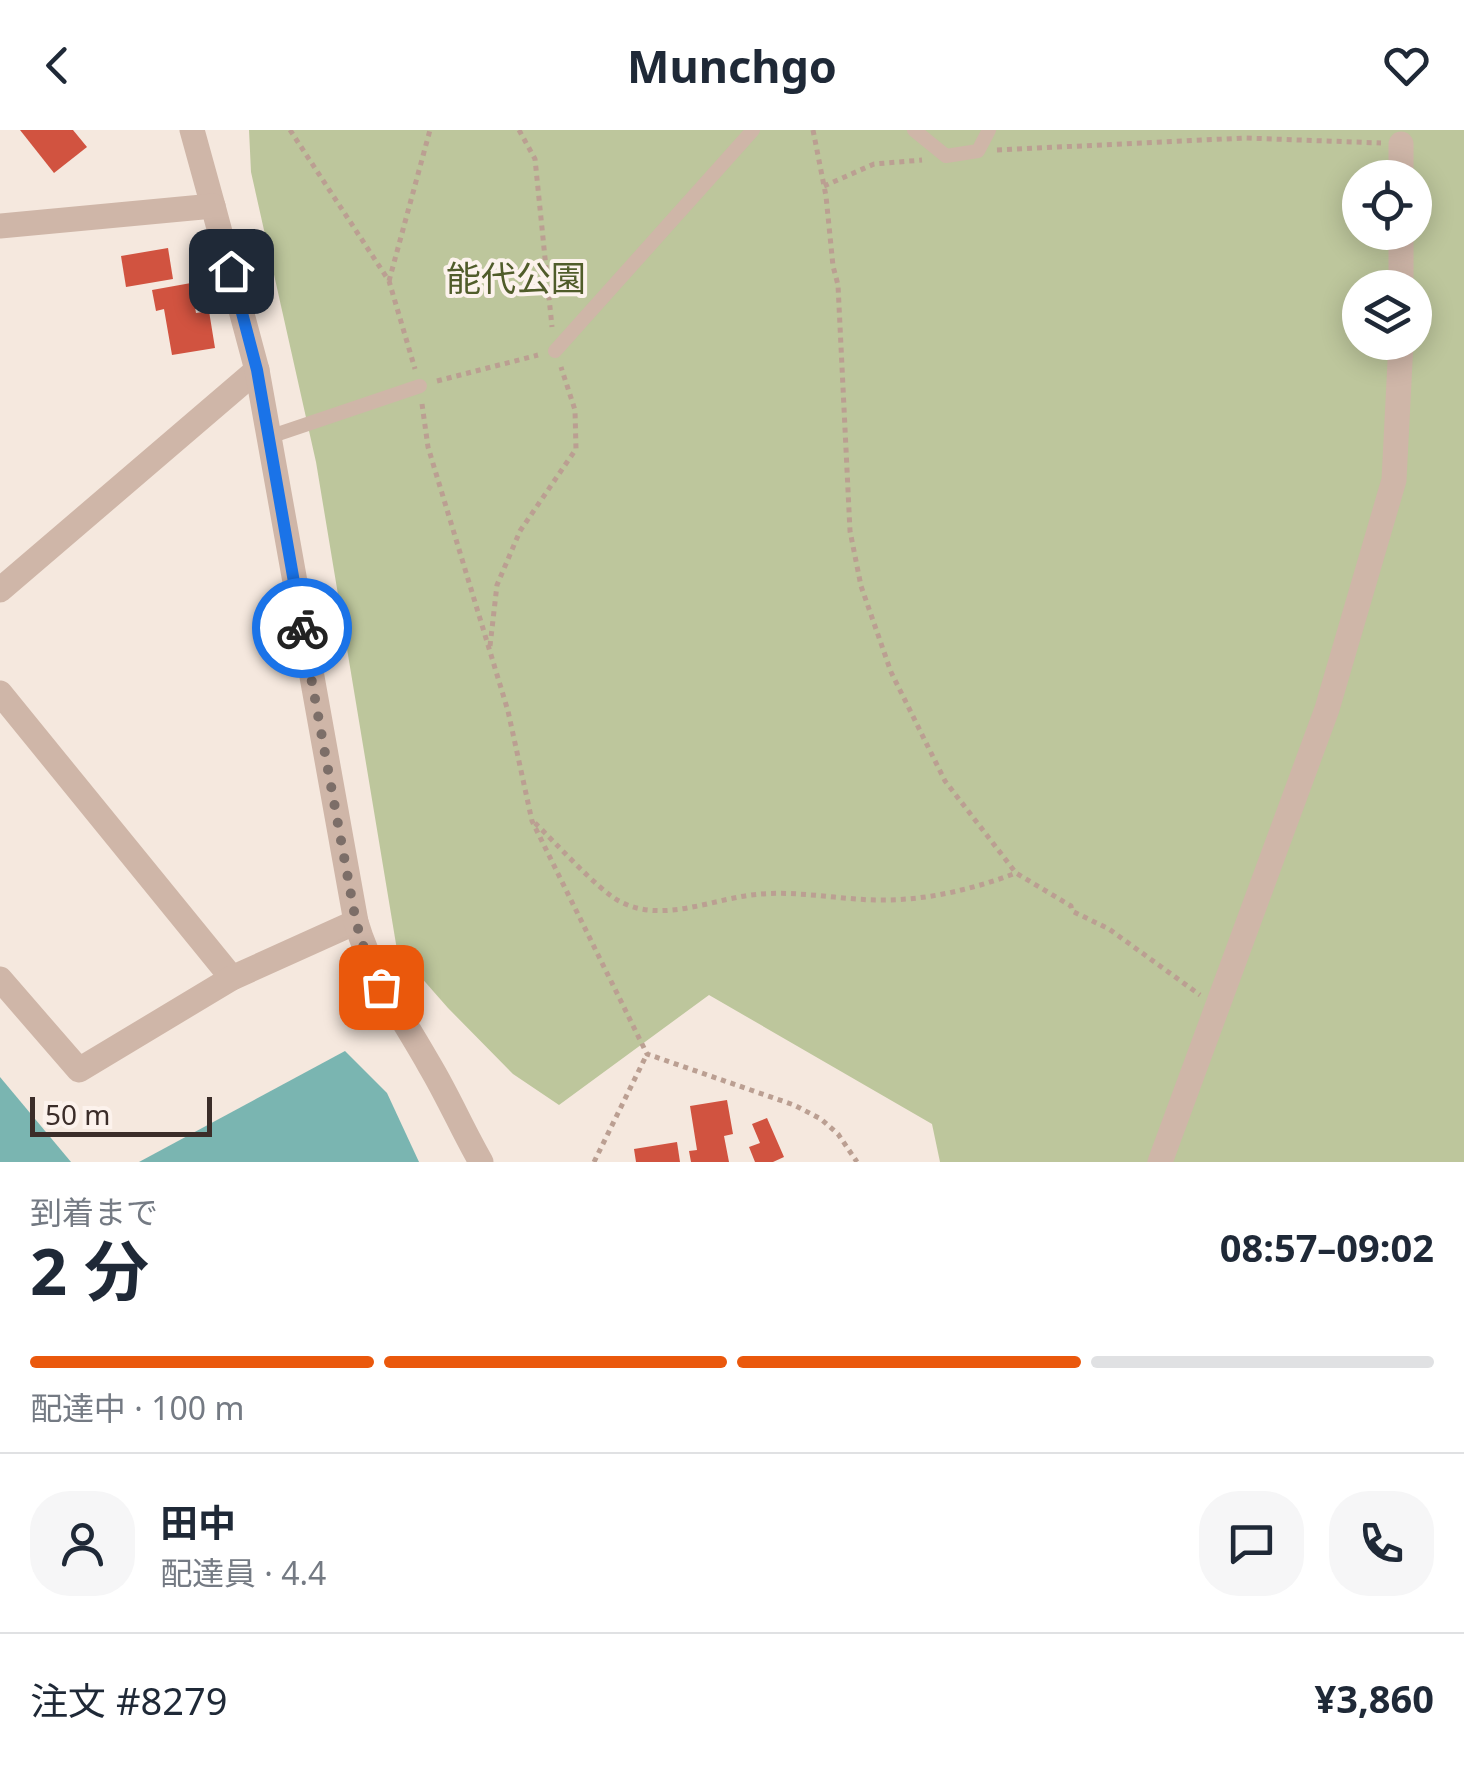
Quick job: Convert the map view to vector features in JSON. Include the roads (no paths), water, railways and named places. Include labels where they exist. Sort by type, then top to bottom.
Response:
[{"type":"street","points":[[192,130],[257,370],[356,922],[381,987],[428,1063],[481,1162]]},
{"type":"street","points":[[0,226],[213,206]]},
{"type":"street","points":[[1160,1162],[1327,710],[1394,480],[1400,360]]},
{"type":"street","points":[[0,590],[257,370]]},
{"type":"street","points":[[0,693],[232,978]]},
{"type":"street","points":[[0,979],[78,1070],[232,978],[356,922]]},
{"type":"lane","points":[[555,351],[752,130]]},
{"type":"lane","points":[[914,130],[946,156],[978,151],[989,130]]},
{"type":"lane","points":[[270,436],[420,386]]},
{"type":"water","points":[[345,1051],[387,1093],[419,1162],[139,1162]]},
{"type":"water","points":[[0,1077],[71,1162],[0,1162]]},
{"type":"park label","name":"能代公園","points":[[516,279]]}]
